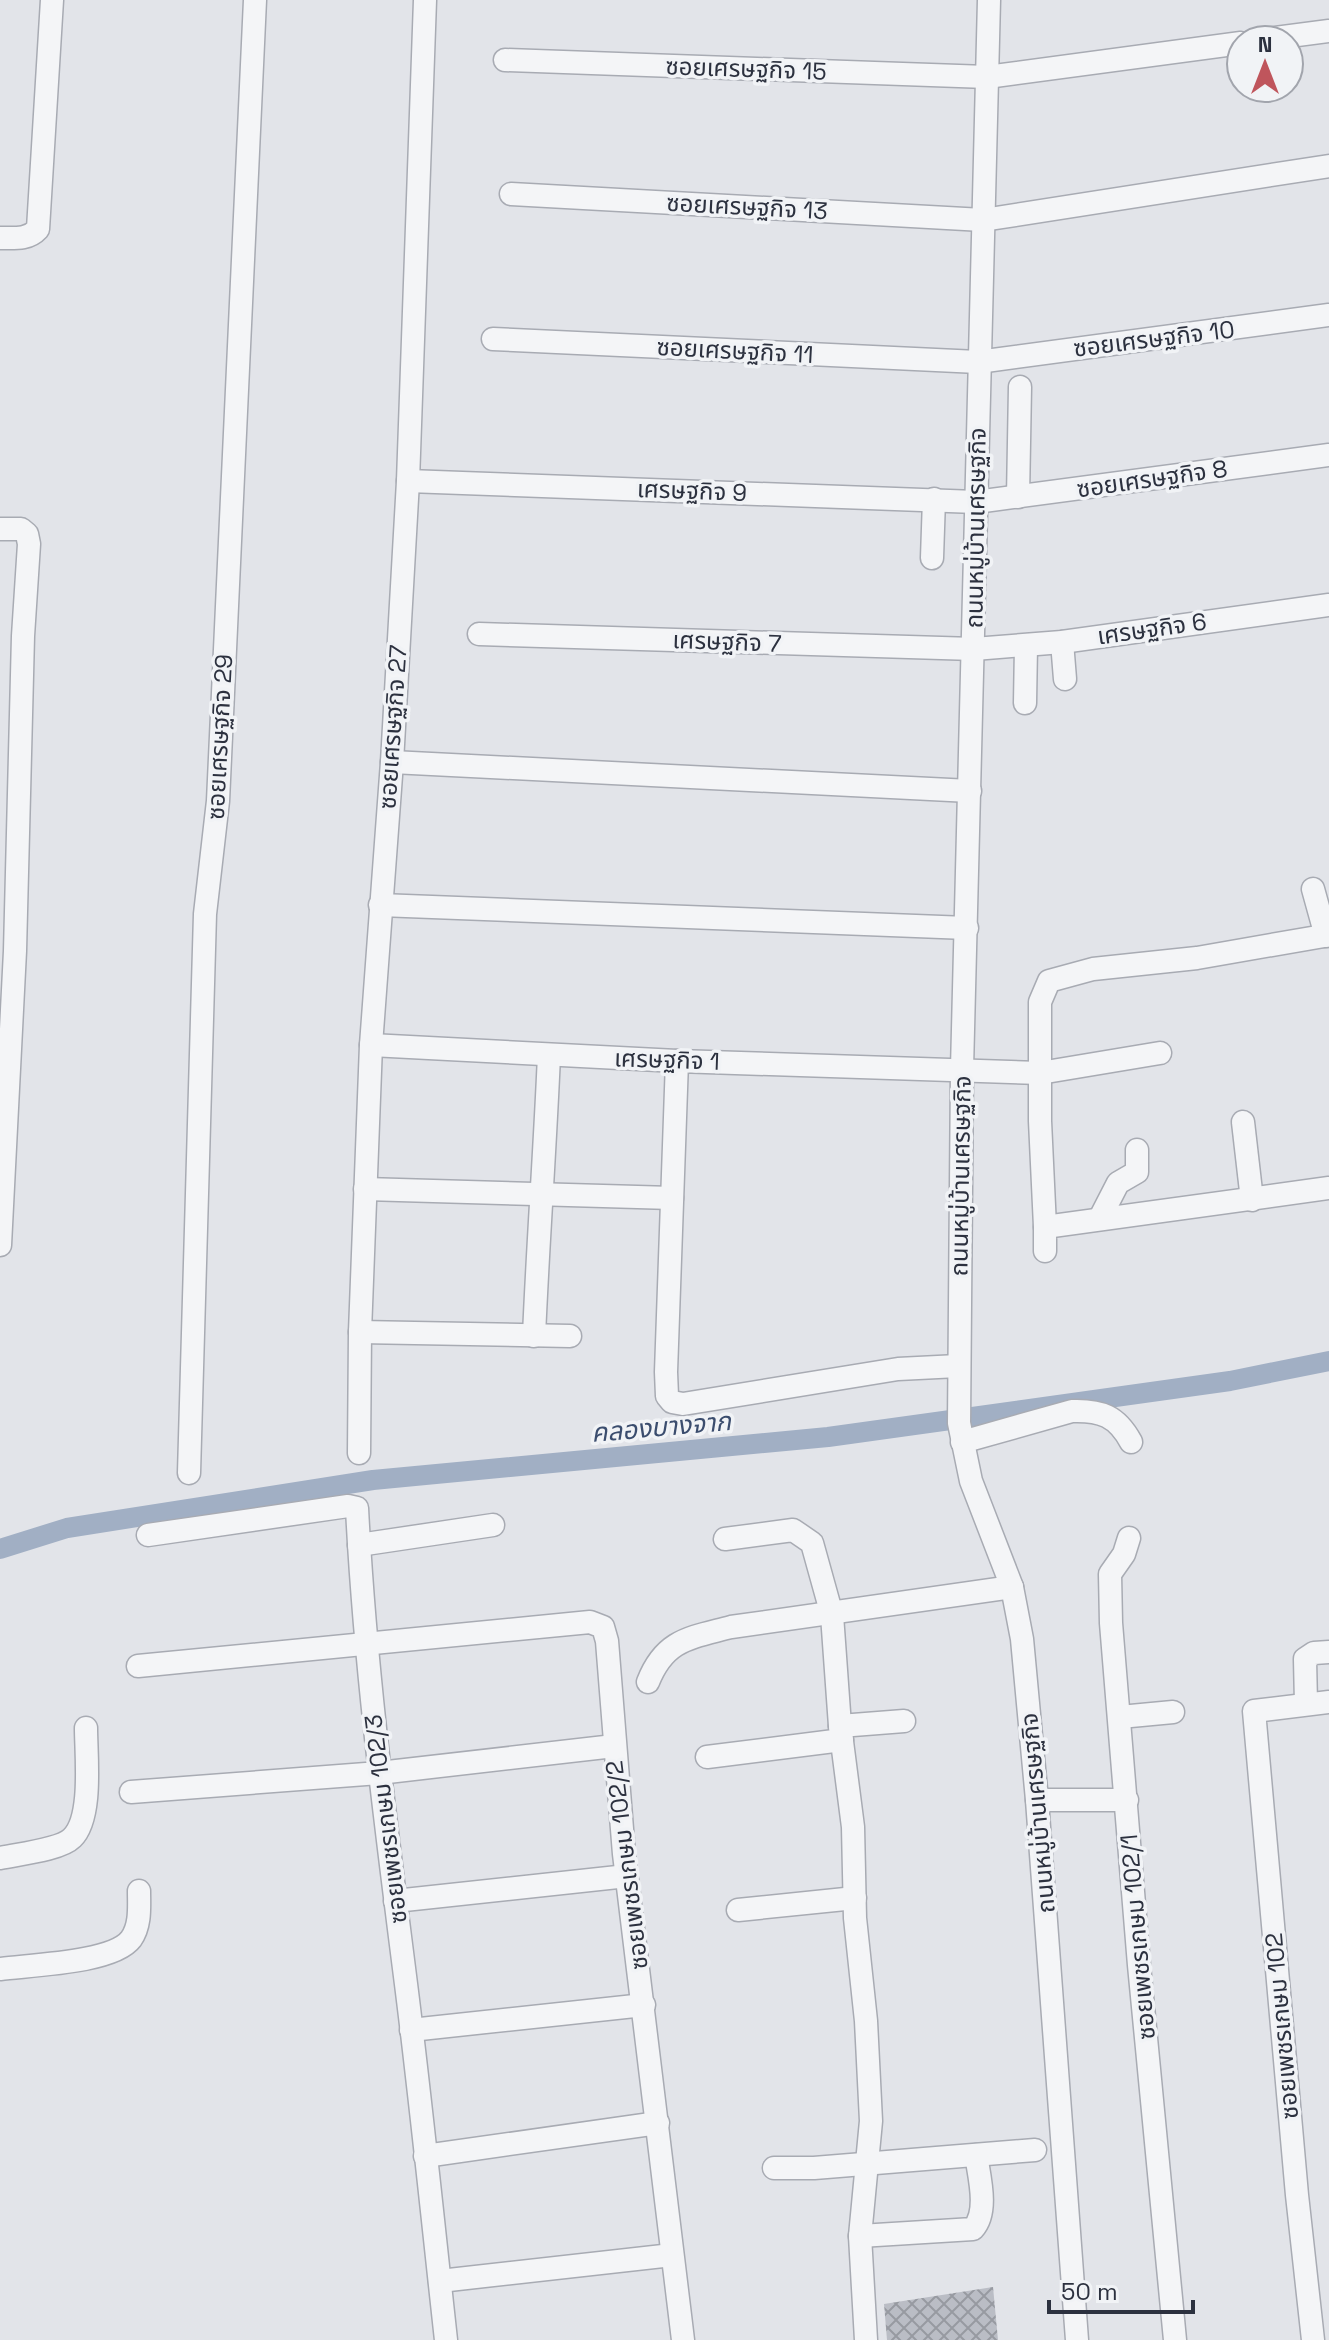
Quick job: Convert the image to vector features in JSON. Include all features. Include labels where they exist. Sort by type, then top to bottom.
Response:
[{"type":"street","points":[[0,238],[23,238],[33,235],[38,229],[52,0]]},
{"type":"street","name":"ซอยเศรษฐกิจ 29","points":[[189,1473],[205,914],[218,801],[255,0]]},
{"type":"street","name":"ซอยเศรษฐกิจ 27","points":[[359,1453],[360,1332],[371,1045],[392,762],[408,481],[425,0]]},
{"type":"street","name":"ถนนหมู่บ้านเศรษฐกิจ","points":[[989,0],[962,1069],[960,1432],[971,1481],[1012,1587],[1022,1639],[1077,2340]]},
{"type":"street","points":[[1305,34],[1329,31]]},
{"type":"street","name":"ซอยเศรษฐกิจ 15","points":[[505,60],[987,77],[1225,45]]},
{"type":"street","name":"ซอยเศรษฐกิจ 13","points":[[511,194],[983,220],[1329,166]]},
{"type":"street","name":"ซอยเศรษฐกิจ 10","points":[[978,362],[1329,315]]},
{"type":"street","name":"ซอยเศรษฐกิจ 11","points":[[493,339],[978,362]]},
{"type":"street","points":[[1018,497],[1020,387]]},
{"type":"street","name":"ซอยเศรษฐกิจ 8","points":[[976,502],[1329,455]]},
{"type":"street","name":"เศรษฐกิจ 9","points":[[408,481],[976,502]]},
{"type":"street","points":[[932,558],[934,499]]},
{"type":"street","points":[[0,529],[21,529],[27,534],[29,544],[22,651],[15,951],[0,1245]]},
{"type":"street","name":"เศรษฐกิจ 6","points":[[974,649],[1062,642],[1329,605]]},
{"type":"street","name":"เศรษฐกิจ 7","points":[[479,634],[974,649]]},
{"type":"street","points":[[1062,642],[1065,679]]},
{"type":"street","points":[[1025,703],[1026,646]]},
{"type":"street","points":[[392,762],[970,791]]},
{"type":"street","points":[[1045,1251],[1040,1002],[1049,981],[1093,969],[1197,958],[1328,936],[1313,889]]},
{"type":"street","points":[[380,905],[967,928]]},
{"type":"street","name":"เศรษฐกิจ 1","points":[[371,1045],[677,1061],[1040,1073],[1160,1053]]},
{"type":"street","points":[[534,1336],[549,1055]]},
{"type":"street","points":[[677,1061],[666,1372],[667,1396],[672,1402],[683,1404],[898,1369],[958,1375]]},
{"type":"street","points":[[1243,1122],[1252,1200]]},
{"type":"street","points":[[1100,1218],[1118,1183],[1137,1172],[1137,1150]]},
{"type":"street","points":[[1045,1227],[1329,1188]]},
{"type":"street","points":[[365,1189],[672,1198]]},
{"type":"street","points":[[360,1332],[570,1336]]},
{"type":"street","points":[[960,1432],[1072,1411],[1093,1411],[1117,1421],[1131,1442]]},
{"type":"street","name":"ซอยเพชรเกษม 102/3","points":[[148,1535],[348,1506],[357,1508],[379,1773],[446,2340]]},
{"type":"street","points":[[359,1545],[493,1525]]},
{"type":"street","points":[[725,1539],[793,1530],[812,1543],[832,1615],[841,1733],[853,1827],[871,2121],[860,2236],[866,2340]]},
{"type":"street","name":"ซอยเพชรเกษม 102/1","points":[[1129,1538],[1124,1554],[1110,1574],[1109,1585],[1139,1965],[1175,2340]]},
{"type":"street","points":[[648,1682],[656,1661],[669,1649],[689,1638],[731,1627],[1012,1587]]},
{"type":"street","name":"ซอยเพชรเกษม 102/2","points":[[367,1642],[590,1622],[603,1627],[607,1641],[627,1876],[683,2340]]},
{"type":"street","points":[[138,1666],[367,1642]]},
{"type":"street","points":[[1329,1652],[1314,1653],[1305,1659],[1306,1704],[1329,1702]]},
{"type":"street","name":"ซอยเพชรเกษม 102","points":[[1306,1704],[1254,1711],[1313,2340]]},
{"type":"street","points":[[1120,1717],[1173,1712]]},
{"type":"street","points":[[707,1757],[904,1721]]},
{"type":"street","points":[[0,1858],[71,1839],[84,1820],[86,1728]]},
{"type":"street","points":[[131,1792],[379,1773],[614,1746]]},
{"type":"street","points":[[1037,1800],[1127,1800]]},
{"type":"street","points":[[395,1901],[627,1876]]},
{"type":"street","points":[[0,1969],[118,1950],[130,1941],[135,1932],[139,1917],[139,1891]]},
{"type":"street","points":[[738,1910],[855,1898]]},
{"type":"street","points":[[411,2030],[644,2005]]},
{"type":"street","points":[[425,2156],[658,2123]]},
{"type":"street","points":[[774,2168],[867,2164],[1035,2150]]},
{"type":"street","points":[[860,2236],[973,2229],[979,2223],[981,2212],[976,2155]]},
{"type":"street","points":[[440,2281],[672,2255]]},
{"type":"building","points":[[993,2287],[998,2340],[887,2340],[884,2304]]},
{"type":"waterway","name":"คลองบางจาก","points":[[0,1549],[67,1528],[373,1480],[828,1437],[1230,1381],[1329,1361]]}]
